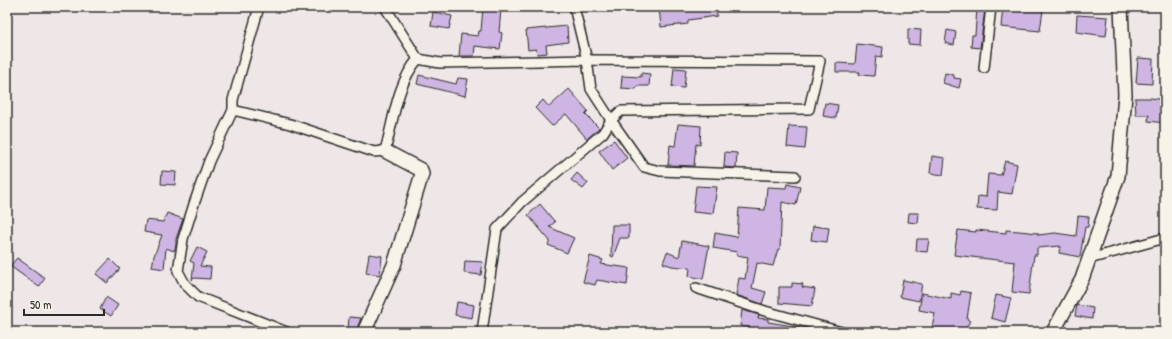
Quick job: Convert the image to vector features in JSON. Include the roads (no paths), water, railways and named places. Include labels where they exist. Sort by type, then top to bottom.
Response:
[{"type":"street","points":[[259,7],[233,100],[233,110],[209,161],[194,204],[183,240],[178,271],[185,284],[198,297],[287,332]]},
{"type":"street","points":[[385,7],[418,60]]},
{"type":"street","points":[[574,7],[587,60],[591,89],[644,167],[660,171],[795,176]]},
{"type":"street","points":[[984,68],[992,7]]},
{"type":"street","points":[[1053,332],[1082,279],[1118,176],[1125,96],[1122,7]]},
{"type":"street","points":[[385,151],[402,88],[411,67],[418,60]]},
{"type":"street","points":[[418,60],[440,63],[587,60],[820,61],[809,109],[621,111],[611,120],[602,132],[522,202],[497,229],[482,332]]},
{"type":"street","points":[[233,110],[290,124],[374,152],[385,151],[421,170],[422,174],[394,265],[364,332]]},
{"type":"street","points":[[1089,259],[1165,238]]},
{"type":"street","points":[[696,288],[842,332]]}]
